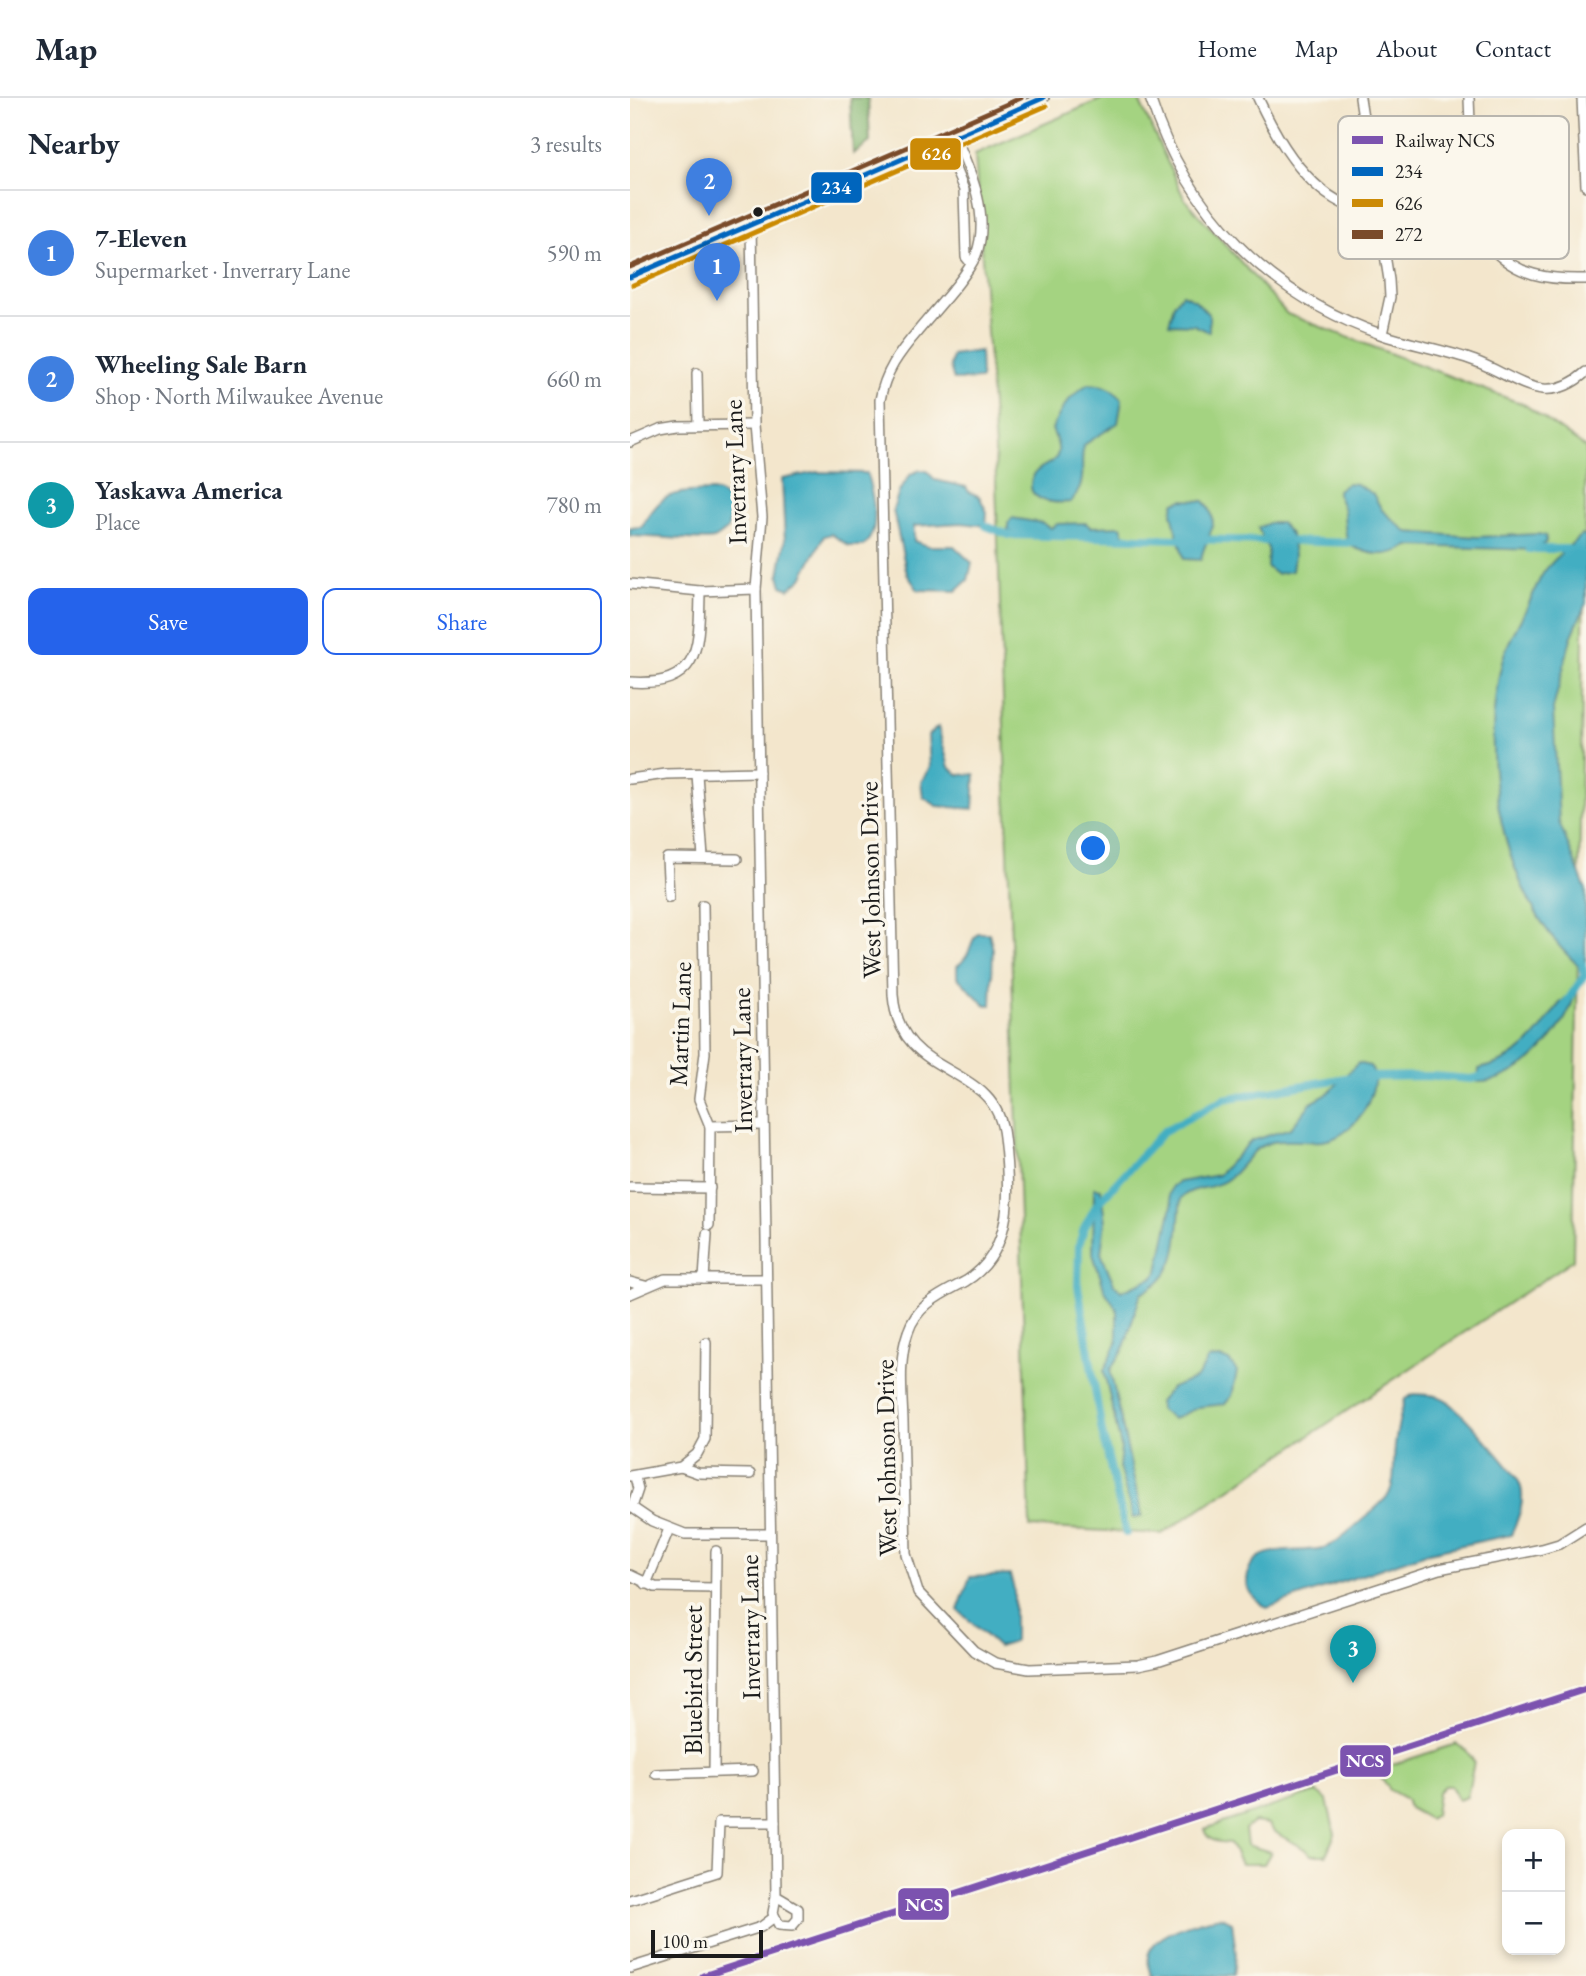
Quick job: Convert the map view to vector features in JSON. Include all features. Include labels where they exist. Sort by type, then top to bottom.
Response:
[{"type":"main road","points":[[630,277],[1043,98]]},
{"type":"street","points":[[1150,98],[1160,130],[1183,175],[1227,236],[1260,269],[1309,302],[1382,334],[1475,361],[1542,390],[1568,386],[1586,372]]},
{"type":"street","points":[[1258,98],[1278,139],[1305,174],[1338,197]]},
{"type":"street","points":[[1360,98],[1363,116]]},
{"type":"street","points":[[1469,98],[1470,116]]},
{"type":"street","points":[[1582,98],[1586,186]]},
{"type":"street","name":"West Johnson Drive","points":[[955,136],[972,175],[979,207],[978,248],[960,282],[898,354],[889,370],[880,400],[894,1006],[908,1040],[924,1057],[966,1079],[984,1093],[997,1110],[1005,1138],[1006,1222],[997,1248],[977,1272],[930,1300],[908,1332],[902,1370],[906,1554],[918,1592],[974,1651],[995,1663],[1030,1669],[1138,1665],[1184,1653],[1439,1569],[1542,1549],[1586,1527]]},
{"type":"street","points":[[943,140],[964,190],[966,257],[970,262]]},
{"type":"street","name":"Inverrary Lane","points":[[751,223],[754,425],[762,517],[756,589],[775,1822],[774,1918]]},
{"type":"street","points":[[1382,334],[1389,280],[1385,259]]},
{"type":"street","points":[[1503,259],[1522,272],[1548,279],[1586,279]]},
{"type":"street","points":[[697,373],[698,425]]},
{"type":"street","points":[[630,442],[660,429],[698,425],[754,425]]},
{"type":"street","points":[[630,584],[700,591],[756,589]]},
{"type":"street","points":[[630,682],[663,680],[677,676],[687,667],[699,644],[700,591]]},
{"type":"street","points":[[630,779],[759,772]]},
{"type":"street","points":[[698,774],[703,858]]},
{"type":"street","points":[[669,897],[667,858],[737,859]]},
{"type":"street","name":"Martin Lane","points":[[703,905],[705,1053],[699,1099],[710,1126],[710,1205],[704,1279]]},
{"type":"street","points":[[710,1126],[764,1125]]},
{"type":"street","points":[[630,1187],[710,1188]]},
{"type":"street","points":[[630,1294],[666,1279],[766,1279]]},
{"type":"street","points":[[630,1282],[645,1286]]},
{"type":"street","points":[[706,1342],[705,1438],[697,1454],[681,1467],[632,1477],[638,1489],[631,1507],[669,1529],[685,1534],[769,1534]]},
{"type":"street","points":[[681,1467],[698,1473],[750,1474]]},
{"type":"street","points":[[646,1584],[669,1529]]},
{"type":"street","name":"Bluebird Street","points":[[713,1772],[716,1551]]},
{"type":"street","points":[[630,1575],[646,1584],[672,1589],[715,1588]]},
{"type":"street","points":[[656,1774],[753,1771]]},
{"type":"street","points":[[630,1899],[717,1872],[719,1822],[775,1822]]},
{"type":"street","points":[[630,1968],[761,1927],[774,1918],[779,1925],[786,1927],[795,1923],[799,1914],[795,1905],[776,1896]]},
{"type":"green space","points":[[850,98],[868,98],[870,142],[853,154]]},
{"type":"green space","points":[[1104,98],[1138,98],[1184,198],[1287,314],[1525,405],[1586,448],[1573,1260],[1162,1534],[1030,1527],[995,450],[975,154]]},
{"type":"green space","points":[[1456,1744],[1466,1750],[1474,1762],[1467,1797],[1458,1800],[1451,1786],[1444,1786],[1438,1792],[1435,1815],[1429,1819],[1409,1808],[1406,1799],[1390,1790],[1375,1770]]},
{"type":"green space","points":[[1316,1792],[1327,1800],[1335,1834],[1326,1855],[1311,1855],[1301,1846],[1277,1833],[1269,1824],[1254,1822],[1245,1829],[1247,1845],[1271,1852],[1264,1864],[1241,1864],[1230,1843],[1211,1839],[1204,1829]]},
{"type":"water","points":[[1182,294],[1195,300],[1209,315],[1209,332],[1194,325],[1169,324],[1174,304]]},
{"type":"water","points":[[980,351],[981,379],[954,380],[950,366],[952,355]]},
{"type":"water","points":[[1088,384],[1107,388],[1122,400],[1118,423],[1084,445],[1082,479],[1071,502],[1041,499],[1031,490],[1031,482],[1038,470],[1057,456],[1058,445],[1052,429],[1066,404]]},
{"type":"water","points":[[920,470],[927,471],[935,480],[966,487],[969,492],[979,496],[987,512],[986,526],[961,523],[914,526],[914,541],[928,546],[954,546],[972,563],[968,580],[956,591],[918,590],[907,574],[893,510],[899,491],[911,474]]},
{"type":"water","points":[[817,472],[867,473],[874,511],[873,531],[863,546],[849,546],[831,534],[824,536],[802,578],[789,589],[782,586],[779,575],[785,542],[782,479]]},
{"type":"water","points":[[1348,483],[1356,484],[1373,494],[1382,510],[1407,532],[1477,537],[1538,534],[1546,536],[1546,542],[1537,550],[1409,546],[1387,554],[1365,551],[1349,545],[1346,536],[1344,511],[1338,490]]},
{"type":"water","points":[[713,491],[724,496],[730,510],[728,529],[716,538],[700,540],[630,536],[630,528],[642,527],[663,499],[679,493]]},
{"type":"water","points":[[1183,500],[1204,501],[1210,509],[1213,524],[1201,560],[1184,559],[1172,514],[1174,503]]},
{"type":"water","points":[[1012,518],[1042,523],[1051,528],[1057,524],[1086,523],[1090,527],[1121,526],[1124,534],[1122,540],[1097,539],[1093,535],[1087,535],[1084,539],[1057,538],[1053,534],[1035,538],[1008,531],[1008,523]]},
{"type":"water","points":[[1269,523],[1281,523],[1291,535],[1294,555],[1292,571],[1276,574],[1267,567],[1268,549],[1258,528]]},
{"type":"water","points":[[1581,535],[1586,535],[1586,603],[1571,638],[1553,709],[1559,822],[1586,890],[1585,962],[1578,965],[1551,936],[1530,902],[1513,863],[1495,780],[1493,737],[1496,696],[1503,658],[1509,643],[1544,572]]},
{"type":"water","points":[[938,727],[949,767],[959,775],[975,774],[973,809],[937,806],[923,797],[921,782],[930,767],[928,735]]},
{"type":"water","points":[[978,933],[989,933],[993,949],[991,1005],[985,1005],[957,977],[957,966],[966,958]]},
{"type":"water","points":[[1571,994],[1574,996],[1561,1025],[1538,1053],[1508,1074],[1478,1082],[1479,1069],[1501,1062],[1527,1045],[1561,1002]]},
{"type":"water","points":[[1358,1063],[1370,1066],[1374,1073],[1374,1084],[1364,1110],[1346,1131],[1323,1141],[1269,1143],[1256,1150],[1225,1181],[1181,1198],[1177,1240],[1171,1265],[1155,1285],[1141,1293],[1123,1351],[1110,1370],[1142,1516],[1133,1518],[1119,1467],[1121,1447],[1104,1371],[1117,1343],[1117,1309],[1105,1291],[1093,1254],[1094,1188],[1101,1189],[1105,1222],[1101,1253],[1114,1284],[1121,1291],[1154,1277],[1158,1271],[1172,1205],[1169,1195],[1172,1186],[1179,1182],[1218,1175],[1251,1141],[1291,1128],[1311,1103],[1326,1095]]},
{"type":"water","points":[[1221,1358],[1229,1361],[1237,1371],[1232,1396],[1225,1404],[1199,1407],[1173,1419],[1160,1410],[1159,1402],[1171,1388],[1197,1378],[1208,1359]]},
{"type":"water","points":[[1414,1394],[1446,1400],[1473,1426],[1519,1482],[1522,1502],[1511,1535],[1429,1552],[1267,1608],[1254,1598],[1247,1586],[1253,1563],[1260,1556],[1271,1553],[1329,1546],[1351,1530],[1389,1494],[1393,1482],[1395,1446],[1402,1410],[1405,1399]]},
{"type":"water","points":[[1010,1575],[1014,1589],[1014,1642],[998,1647],[958,1610],[970,1577]]},
{"type":"water","points":[[1221,1917],[1232,1922],[1236,1954],[1233,1976],[1152,1976],[1148,1960],[1156,1943],[1176,1930]]},
{"type":"waterway","points":[[986,526],[1009,535],[1272,541]]},
{"type":"waterway","points":[[1285,541],[1359,543]]},
{"type":"waterway","points":[[1529,549],[1567,549],[1586,555]]},
{"type":"waterway","points":[[1566,1003],[1584,976],[1582,964]]},
{"type":"waterway","points":[[1363,1077],[1433,1076],[1471,1079],[1486,1076]]},
{"type":"waterway","points":[[1126,1533],[1102,1432],[1078,1286],[1079,1245],[1084,1228],[1097,1204],[1164,1131],[1224,1099],[1351,1077]]},
{"type":"rail line","name":"NCS","points":[[703,1976],[1586,1689]]},
{"type":"transit line","name":"272","points":[[630,267],[1021,98]]},
{"type":"transit line","name":"234","points":[[630,277],[1043,98]]},
{"type":"transit line","name":"626","points":[[633,285],[1046,106]]},
{"type":"place","name":"Wheeling Sale Barn","points":[[709,216]]},
{"type":"place","name":"7-Eleven","points":[[717,301]]},
{"type":"place","name":"Yaskawa America","points":[[1353,1683]]}]
